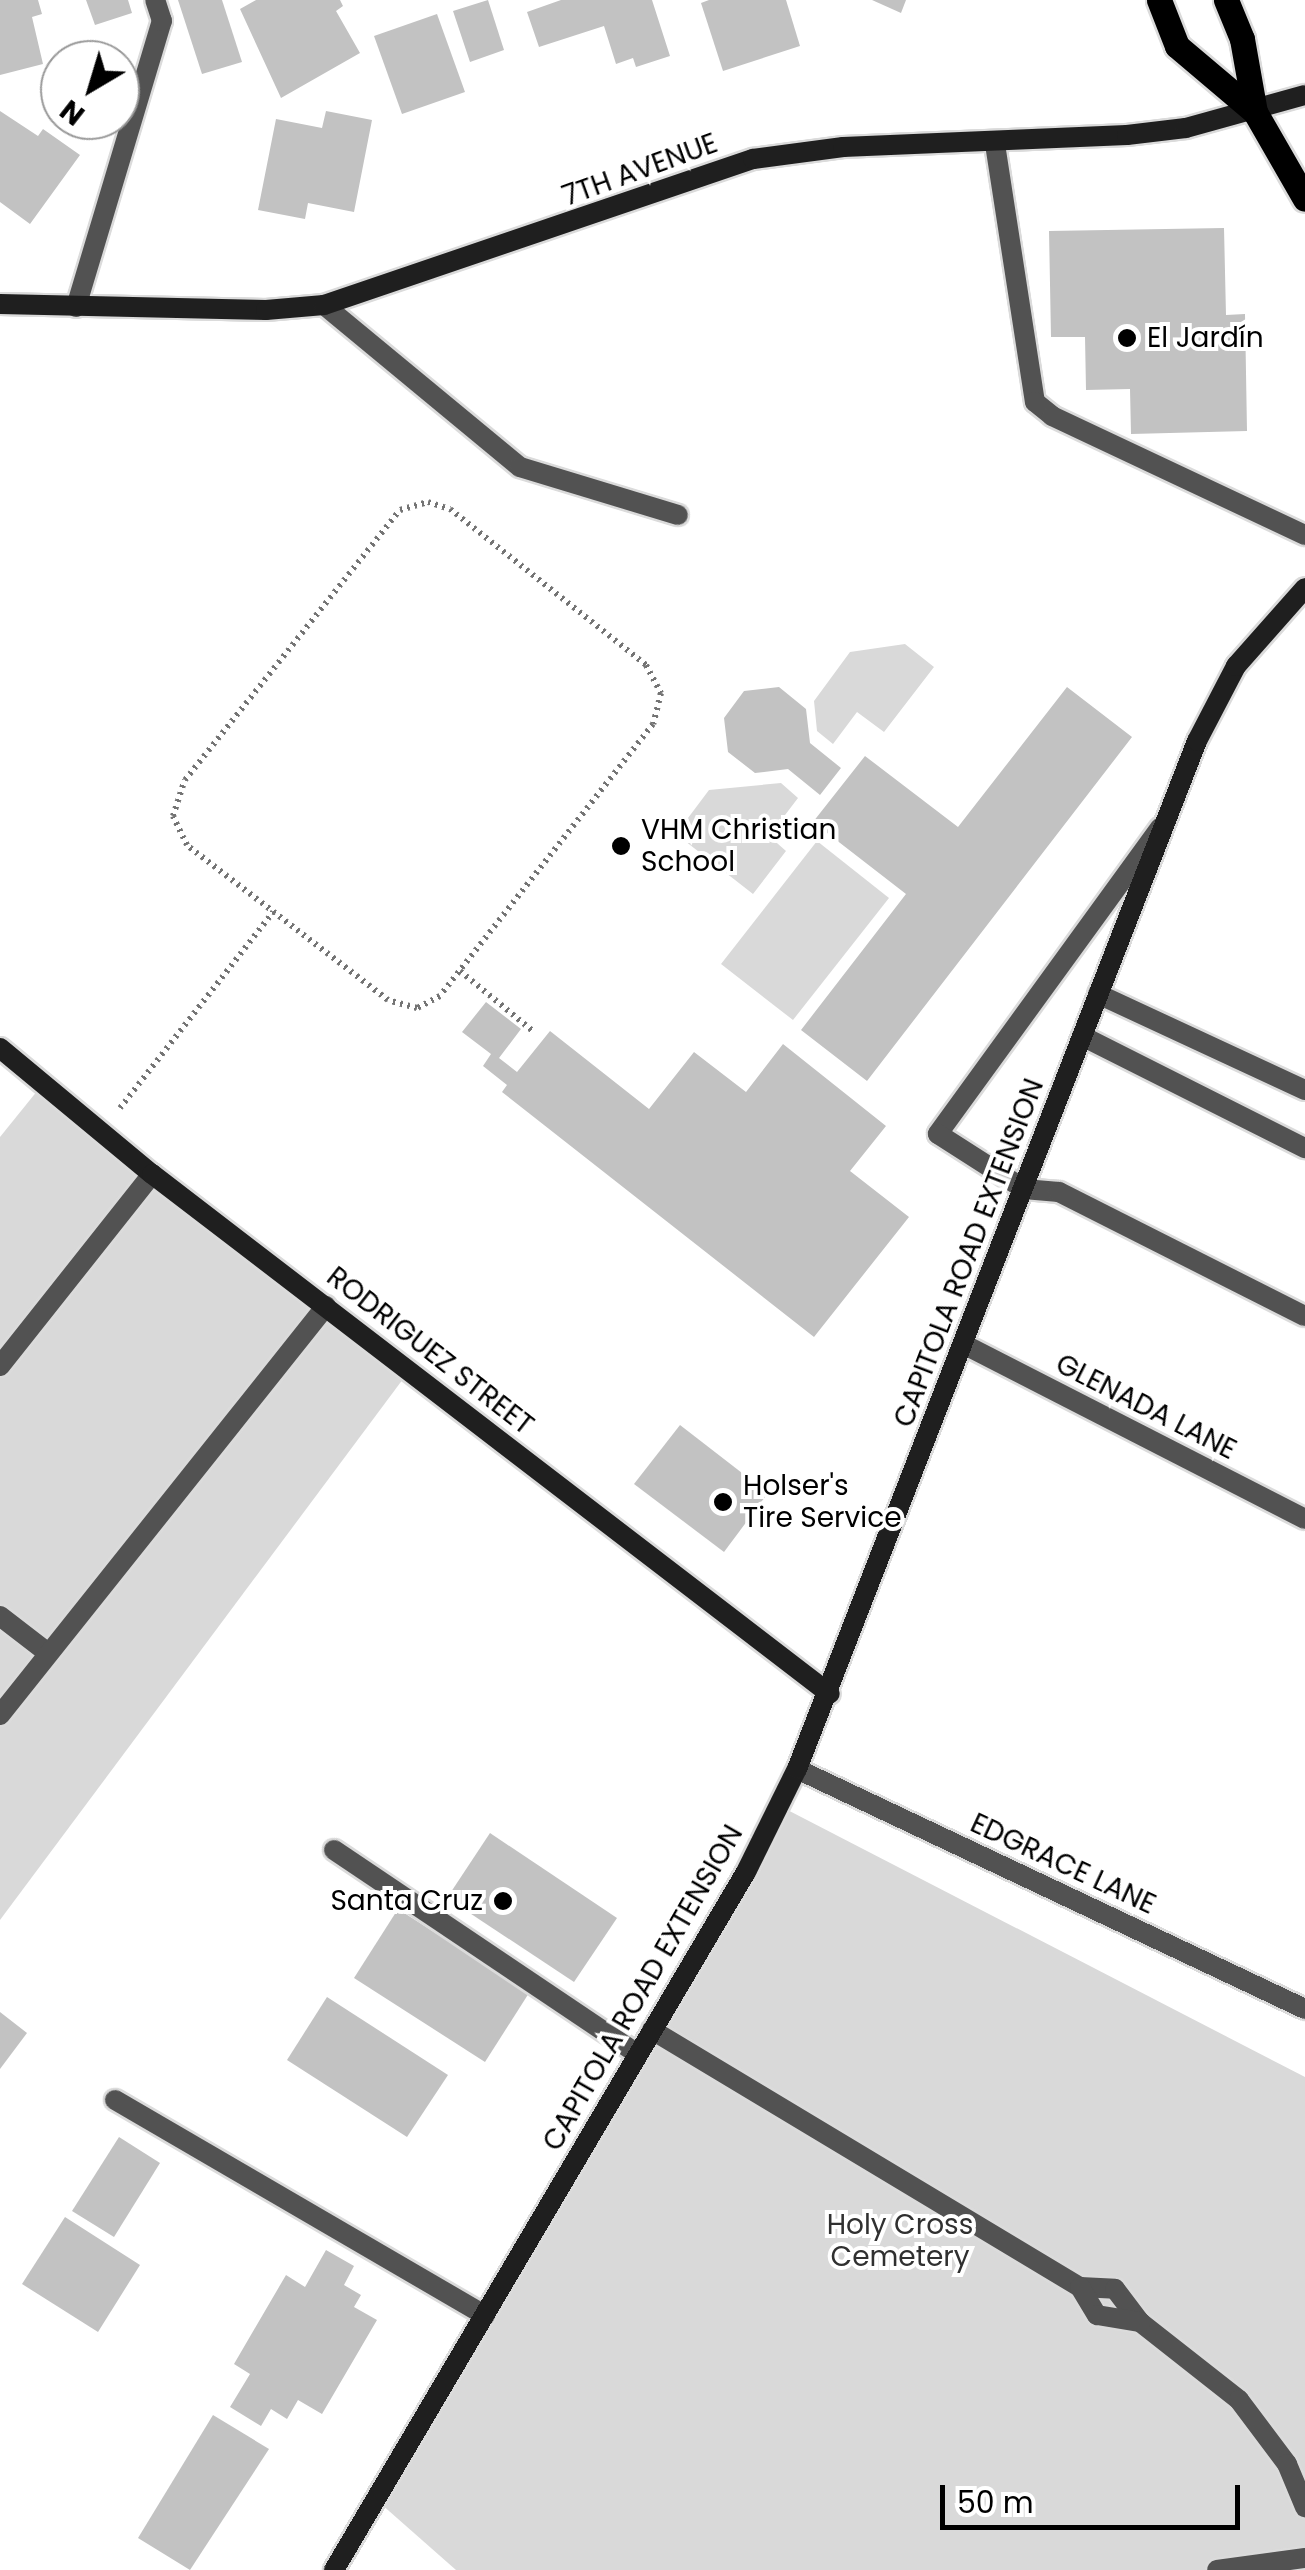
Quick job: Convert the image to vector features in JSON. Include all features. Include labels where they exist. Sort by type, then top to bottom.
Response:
[{"type":"main road","points":[[1159,0],[1177,46],[1255,112],[1305,199]]},
{"type":"main road","points":[[1226,0],[1242,38],[1255,112]]},
{"type":"street","points":[[76,307],[162,21],[155,0]]},
{"type":"street","name":"7TH AVENUE","points":[[0,304],[324,305],[753,160],[842,147],[996,144],[1186,128],[1255,112],[1305,94]]},
{"type":"street","points":[[996,144],[1035,402],[1052,416],[1305,536]]},
{"type":"street","points":[[324,305],[520,467],[678,514]]},
{"type":"street","name":"CAPITOLA ROAD EXTENSION","points":[[334,2570],[746,1872],[798,1769],[1167,818],[1236,666],[1305,588]]},
{"type":"street","points":[[1167,818],[938,1134],[1024,1189],[1059,1192],[1305,1316]]},
{"type":"street","points":[[1098,994],[1305,1090]]},
{"type":"street","points":[[1082,1036],[1305,1148]]},
{"type":"street","name":"RODRIGUEZ STREET","points":[[0,1048],[104,1129],[152,1174],[830,1694]]},
{"type":"street","points":[[0,1366],[152,1174]]},
{"type":"street","points":[[0,1715],[326,1306]]},
{"type":"street","name":"GLENADA LANE","points":[[963,1344],[1305,1519]]},
{"type":"street","points":[[0,1616],[48,1653]]},
{"type":"street","name":"EDGRACE LANE","points":[[798,1769],[1305,2009]]},
{"type":"street","points":[[334,1850],[638,2054]]},
{"type":"street","points":[[652,2030],[1080,2287],[1115,2289],[1140,2322],[1238,2400],[1287,2464],[1305,2507]]},
{"type":"street","points":[[115,2100],[485,2315]]},
{"type":"street","points":[[1080,2287],[1096,2315],[1140,2322]]},
{"type":"street","points":[[1217,2570],[1305,2558]]},
{"type":"path","points":[[439,506],[646,664],[660,692],[654,724],[440,996],[417,1008],[388,1000],[273,912],[187,845],[173,816],[185,780],[400,510],[439,506]]},
{"type":"path","points":[[104,1129],[273,912]]},
{"type":"path","points":[[460,971],[534,1032]]},
{"type":"green space","points":[[905,644],[934,667],[884,732],[857,712],[833,744],[817,731],[814,701],[850,652]]},
{"type":"green space","points":[[781,783],[798,798],[769,836],[786,851],[753,894],[676,834],[709,790]]},
{"type":"green space","points":[[817,841],[889,898],[793,1020],[721,964]]},
{"type":"green space","points":[[42,1085],[409,1371],[0,1920],[0,1137]]},
{"type":"green space","name":"Holy Cross Cemetery","points":[[774,1803],[1305,2077],[1305,2570],[456,2570],[372,2496]]},
{"type":"building","points":[[0,0],[38,0],[42,14],[32,17],[40,65],[0,75]]},
{"type":"building","points":[[86,0],[128,0],[132,13],[95,25]]},
{"type":"building","points":[[178,0],[222,0],[242,62],[202,74]]},
{"type":"building","points":[[256,0],[340,0],[343,6],[336,11],[360,53],[281,98],[240,9]]},
{"type":"building","points":[[488,0],[504,50],[470,62],[453,11]]},
{"type":"building","points":[[561,0],[652,0],[670,56],[636,67],[633,58],[616,64],[604,26],[539,47],[527,12]]},
{"type":"building","points":[[786,0],[800,46],[723,71],[701,3]]},
{"type":"building","points":[[872,0],[906,0],[901,13]]},
{"type":"building","points":[[437,14],[465,92],[402,114],[374,36]]},
{"type":"building","points":[[0,111],[38,136],[40,133],[40,140],[59,140],[80,155],[30,224],[0,202]]},
{"type":"building","points":[[326,111],[372,120],[354,212],[308,203],[305,219],[258,210],[276,119],[322,128]]},
{"type":"building","points":[[1224,228],[1226,315],[1245,314],[1247,431],[1131,434],[1130,389],[1086,390],[1085,337],[1051,337],[1049,231]]},
{"type":"building","points":[[779,687],[806,709],[810,743],[841,768],[820,795],[788,769],[755,773],[728,752],[724,718],[744,691]]},
{"type":"building","points":[[1067,687],[1132,737],[867,1081],[801,1030],[906,894],[813,822],[865,756],[958,827]]},
{"type":"building","points":[[486,1002],[521,1029],[499,1058],[517,1072],[550,1031],[649,1109],[694,1052],[746,1092],[783,1044],[886,1126],[850,1171],[909,1217],[814,1337],[502,1092],[507,1085],[483,1066],[491,1054],[462,1032]]},
{"type":"building","points":[[680,1425],[768,1493],[724,1552],[634,1484]]},
{"type":"building","points":[[490,1833],[617,1918],[574,1982],[447,1898]]},
{"type":"building","points":[[398,1909],[529,1993],[485,2062],[354,1978]]},
{"type":"building","points":[[327,1997],[448,2075],[407,2137],[287,2060]]},
{"type":"building","points":[[0,2012],[27,2033],[0,2069]]},
{"type":"building","points":[[119,2137],[160,2163],[114,2237],[72,2211]]},
{"type":"building","points":[[65,2217],[140,2265],[98,2332],[22,2284]]},
{"type":"building","points":[[326,2250],[354,2266],[344,2285],[361,2295],[354,2307],[377,2320],[322,2414],[298,2400],[287,2419],[271,2409],[261,2426],[230,2407],[250,2374],[234,2364],[286,2275],[305,2287]]},
{"type":"building","points":[[213,2415],[269,2449],[190,2570],[138,2538]]},
{"type":"place","name":"El Jardín","points":[[1127,338]]},
{"type":"place","name":"VHM Christian School","points":[[621,846]]},
{"type":"place","name":"Holser's Tire Service","points":[[723,1502]]},
{"type":"place","name":"Santa Cruz","points":[[503,1901]]}]
